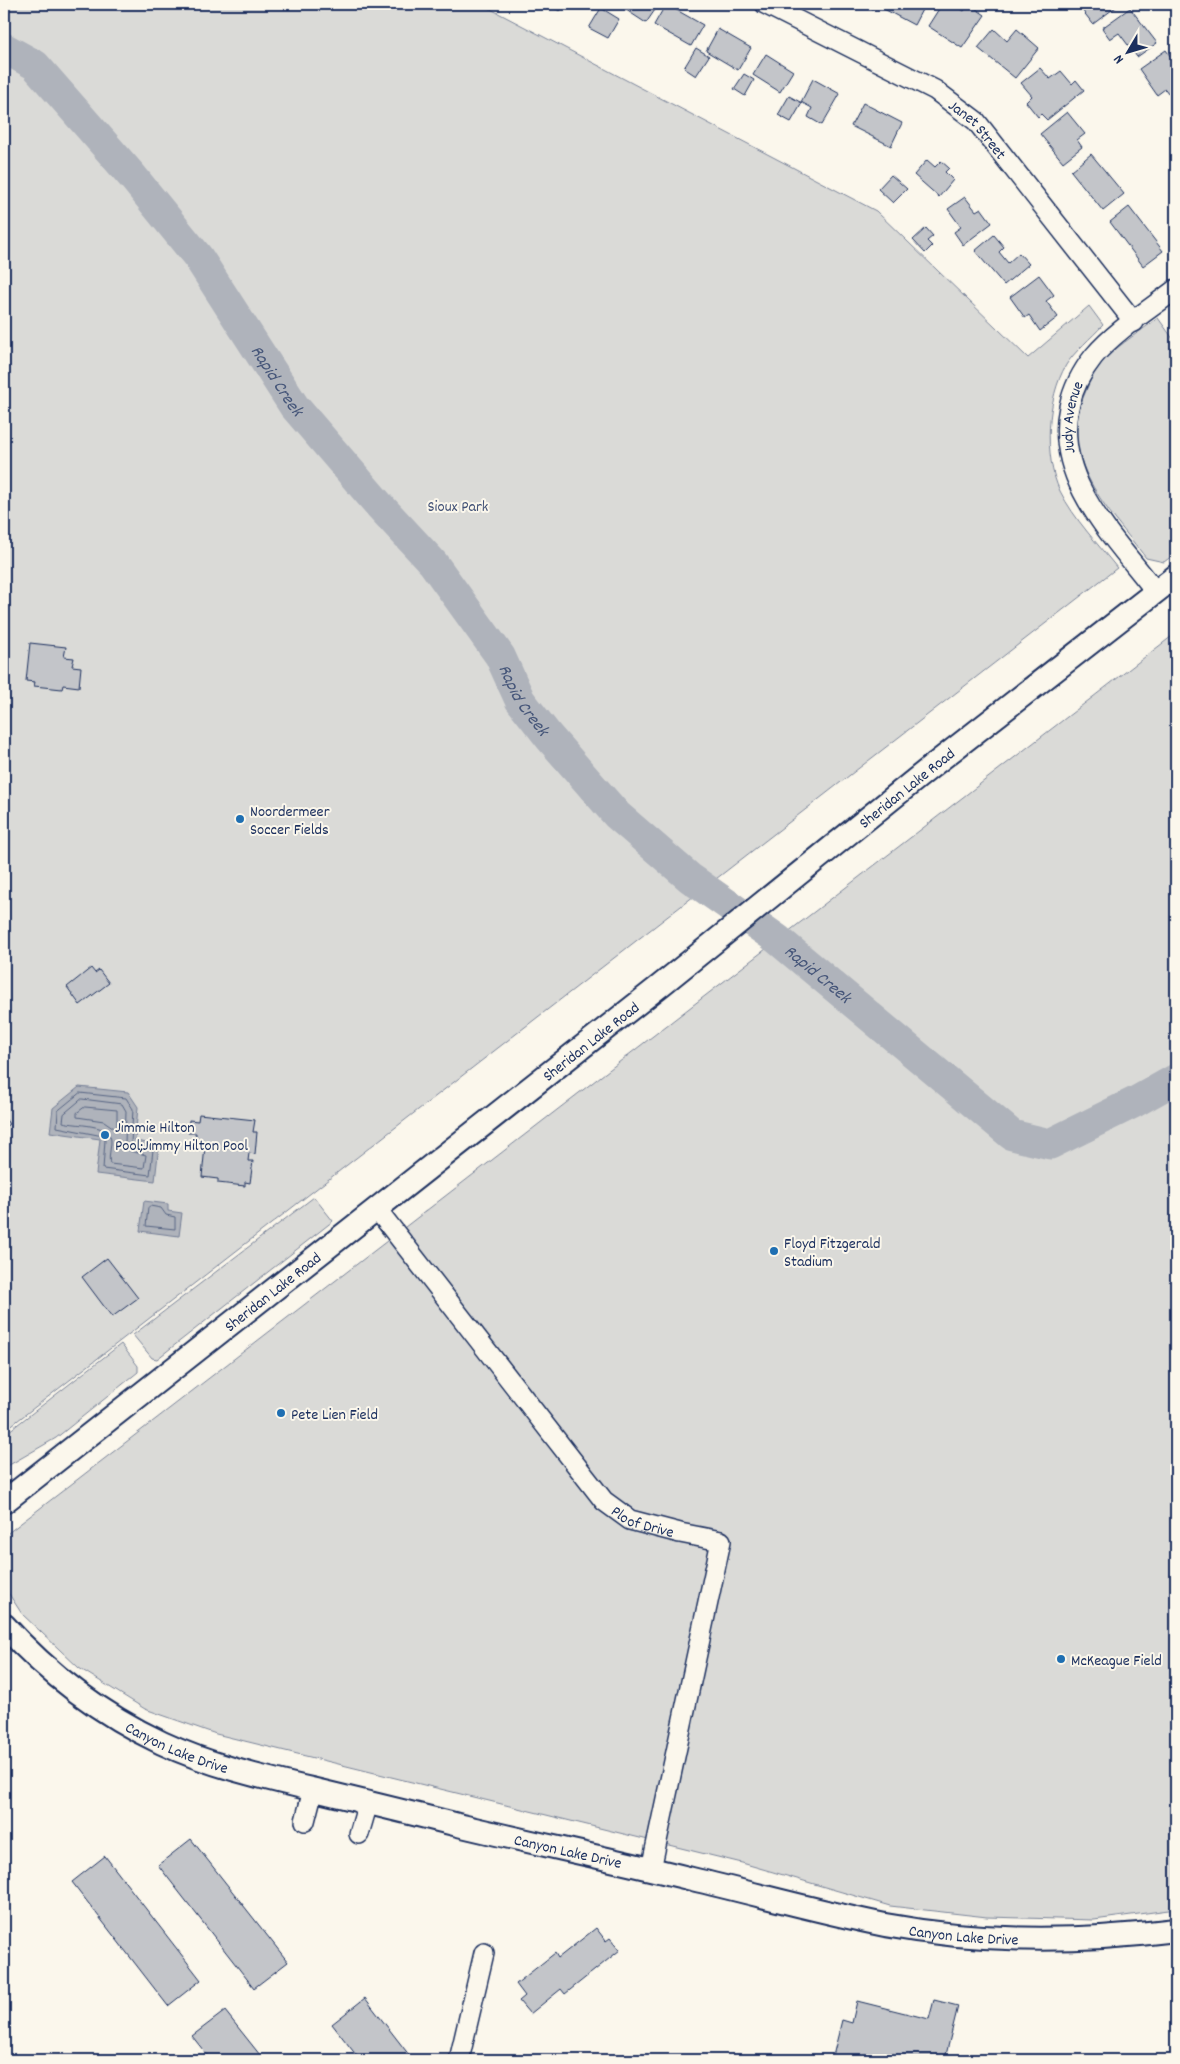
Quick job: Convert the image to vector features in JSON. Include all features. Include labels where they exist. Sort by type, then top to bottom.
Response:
[{"type":"street","name":"Janet Street","points":[[765,4],[935,90],[976,121],[1134,322]]},
{"type":"street","name":"Judy Avenue","points":[[1156,592],[1093,510],[1082,492],[1068,456],[1067,418],[1078,381],[1094,357],[1176,289]]},
{"type":"street","name":"Sheridan Lake Road","points":[[4,1502],[701,952],[936,763],[1176,576]]},
{"type":"street","name":"Ploof Drive","points":[[376,1208],[604,1501],[630,1520],[720,1541],[651,1869]]},
{"type":"street","name":"Canyon Lake Drive","points":[[4,1625],[29,1651],[72,1688],[136,1730],[221,1766],[313,1790],[884,1925],[964,1935],[1045,1939],[1118,1937],[1176,1930]]},
{"type":"street","points":[[304,1820],[313,1790]]},
{"type":"street","points":[[360,1834],[368,1803]]},
{"type":"street","points":[[459,2060],[484,1953]]},
{"type":"green space","name":"Sioux Park","points":[[4,4],[481,4],[876,211],[1028,358],[1089,306],[1103,325],[1069,360],[1060,378],[1051,410],[1049,444],[1051,461],[1060,491],[1079,521],[1117,568],[4,1431]]},
{"type":"green space","points":[[1158,318],[1176,343],[1176,553],[1164,562],[1146,558],[1103,502],[1082,462],[1077,440],[1078,417],[1085,393],[1096,370],[1118,347]]},
{"type":"green space","points":[[1176,633],[1176,1909],[1094,1920],[987,1917],[890,1906],[742,1863],[216,1734],[145,1709],[79,1668],[22,1614],[7,1591],[4,1582],[4,1545],[8,1533]]},
{"type":"green space","points":[[314,1197],[333,1221],[157,1359],[152,1358],[133,1335]]},
{"type":"green space","points":[[121,1344],[138,1366],[138,1372],[56,1438],[4,1468],[4,1435]]},
{"type":"water","name":"Jimmie Hilton Pool;Jimmy Hilton Pool","points":[[79,1087],[128,1092],[138,1107],[135,1141],[159,1145],[155,1181],[96,1174],[100,1139],[50,1132],[53,1108]]},
{"type":"water","name":"Jimmie Hilton Pool;Jimmy Hilton Pool","points":[[144,1201],[168,1204],[168,1211],[182,1213],[179,1236],[140,1231]]},
{"type":"building","points":[[546,4],[564,4],[560,11]]},
{"type":"building","points":[[617,4],[659,4],[646,23]]},
{"type":"building","points":[[666,4],[703,25],[691,46],[654,25]]},
{"type":"building","points":[[864,4],[876,4],[873,9]]},
{"type":"building","points":[[886,4],[925,4],[914,25],[884,9]]},
{"type":"building","points":[[942,4],[954,4],[964,11],[969,4],[985,15],[962,48],[928,26]]},
{"type":"building","points":[[1120,4],[1093,24],[1078,5]]},
{"type":"building","points":[[601,8],[619,19],[608,38],[589,28]]},
{"type":"building","points":[[1130,8],[1157,43],[1137,57],[1119,33],[1110,39],[1102,28]]},
{"type":"building","points":[[718,29],[751,48],[738,70],[706,51]]},
{"type":"building","points":[[994,29],[1007,41],[1017,29],[1039,48],[1015,78],[978,48]]},
{"type":"building","points":[[696,48],[709,56],[696,76],[684,68]]},
{"type":"building","points":[[1166,50],[1176,64],[1176,95],[1172,98],[1165,89],[1157,95],[1139,69]]},
{"type":"building","points":[[766,54],[793,71],[780,92],[753,75]]},
{"type":"building","points":[[1040,68],[1050,79],[1061,71],[1072,84],[1076,80],[1084,90],[1047,120],[1041,114],[1038,117],[1026,102],[1032,96],[1021,83]]},
{"type":"building","points":[[744,74],[754,80],[745,96],[734,89]]},
{"type":"building","points":[[813,79],[840,94],[822,125],[808,117],[812,108],[801,102]]},
{"type":"building","points":[[789,96],[802,103],[791,122],[778,115]]},
{"type":"building","points":[[863,103],[902,123],[891,146],[851,126]]},
{"type":"building","points":[[1067,112],[1085,134],[1077,140],[1082,147],[1063,162],[1040,134]]},
{"type":"building","points":[[1091,154],[1124,194],[1103,211],[1071,171]]},
{"type":"building","points":[[927,160],[935,167],[941,161],[949,168],[945,172],[953,180],[939,197],[914,175]]},
{"type":"building","points":[[891,175],[907,189],[893,203],[878,189]]},
{"type":"building","points":[[965,197],[976,211],[981,208],[992,223],[963,245],[954,232],[961,227],[948,209]]},
{"type":"building","points":[[1129,207],[1163,251],[1143,266],[1110,222]]},
{"type":"building","points":[[926,228],[933,236],[927,241],[932,246],[925,253],[913,240]]},
{"type":"building","points":[[994,235],[1004,247],[999,252],[1008,263],[1019,253],[1029,264],[1004,285],[975,251]]},
{"type":"building","points":[[1039,275],[1054,295],[1046,301],[1058,317],[1040,331],[1029,315],[1025,318],[1010,297]]},
{"type":"building","points":[[30,643],[66,647],[64,657],[74,658],[72,666],[81,667],[79,687],[63,685],[62,689],[34,686],[35,682],[26,681]]},
{"type":"building","points":[[91,968],[95,973],[99,970],[109,983],[80,1005],[67,987]]},
{"type":"building","points":[[199,1114],[255,1120],[253,1132],[257,1132],[255,1154],[249,1153],[248,1161],[253,1161],[250,1183],[245,1182],[245,1186],[218,1183],[218,1179],[202,1177],[205,1146],[195,1145],[196,1133],[188,1133],[189,1120],[198,1121]]},
{"type":"building","points":[[4,1117],[9,1124],[4,1128]]},
{"type":"building","points":[[107,1258],[138,1298],[112,1317],[82,1277]]},
{"type":"building","points":[[191,1839],[288,1962],[254,1988],[158,1865]]},
{"type":"building","points":[[105,1856],[201,1980],[168,2006],[72,1882]]},
{"type":"building","points":[[596,1928],[606,1941],[610,1938],[620,1950],[565,1994],[561,1989],[530,2014],[519,2001],[525,1996],[516,1984],[555,1953],[558,1958]]},
{"type":"building","points":[[365,1998],[413,2060],[360,2060],[332,2024]]},
{"type":"building","points":[[934,2000],[958,2006],[945,2059],[952,2060],[832,2060],[842,2020],[852,2023],[857,2001],[929,2019]]},
{"type":"building","points":[[225,2011],[264,2060],[211,2060],[192,2036]]},
{"type":"waterway","name":"Rapid Creek","points":[[4,48],[35,65],[133,177],[198,257],[294,406],[380,506],[433,563],[500,656],[520,700],[549,737],[617,815],[690,878],[777,939],[1012,1135],[1050,1144],[1135,1102],[1176,1079]]},
{"type":"place","name":"Noordermeer Soccer Fields","points":[[240,819]]},
{"type":"place","name":"Jimmie Hilton Pool;Jimmy Hilton Pool","points":[[105,1135]]},
{"type":"place","name":"Floyd Fitzgerald Stadium","points":[[774,1251]]},
{"type":"place","name":"Pete Lien Field","points":[[281,1413]]},
{"type":"place","name":"McKeague Field","points":[[1061,1659]]}]
